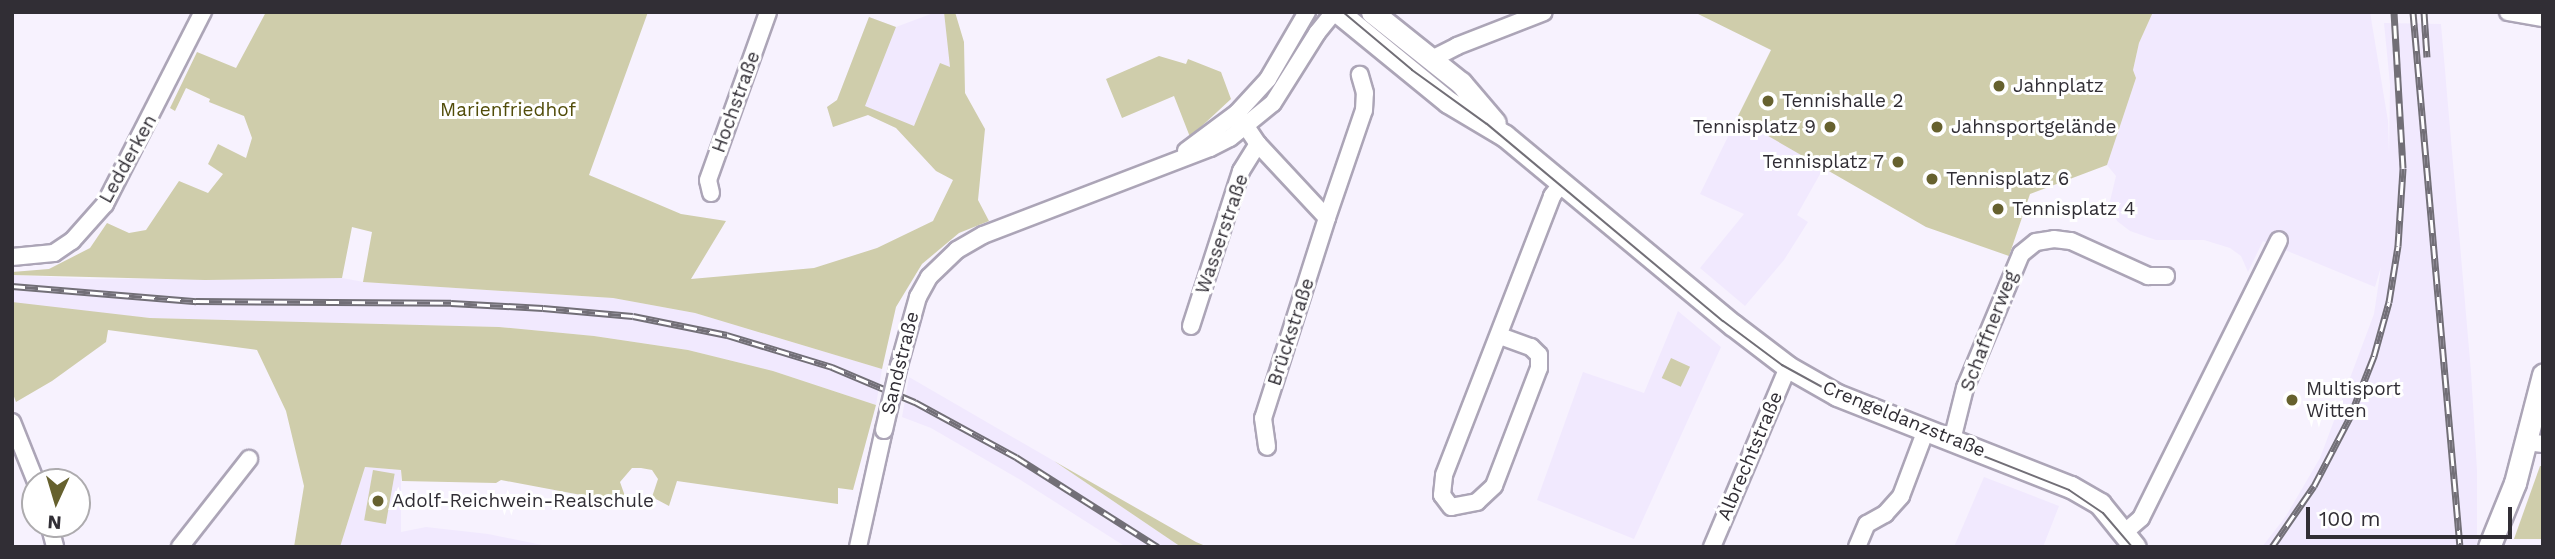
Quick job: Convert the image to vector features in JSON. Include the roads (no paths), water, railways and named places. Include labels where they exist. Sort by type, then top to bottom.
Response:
[{"type":"main road","name":"Crengeldanzstraße","points":[[1336,12],[1448,102],[1505,136],[1733,326],[1788,366],[1837,395],[2071,487],[2099,504],[2130,539]]},
{"type":"main road","name":"Crengeldanzstraße","points":[[1372,12],[1461,83],[1505,136]]},
{"type":"main road","points":[[1408,71],[1430,60]]},
{"type":"main road","points":[[2489,547],[2535,443],[2543,375]]},
{"type":"street","name":"Ledderken","points":[[12,257],[54,253],[72,241],[105,204],[203,12]]},
{"type":"street","name":"Hochstraße","points":[[711,193],[708,180],[768,12]]},
{"type":"street","name":"Sandstraße","points":[[1242,120],[1273,73],[1307,12]]},
{"type":"street","name":"Sandstraße","points":[[858,547],[899,365],[918,297],[929,277],[957,250],[983,235],[1210,148],[1242,120],[1273,103],[1317,33],[1336,12]]},
{"type":"street","points":[[1430,60],[1544,12]]},
{"type":"street","points":[[2508,12],[2543,18]]},
{"type":"street","name":"Brückstraße","points":[[1267,447],[1263,418],[1364,110],[1365,93],[1360,75]]},
{"type":"street","points":[[1242,120],[1258,144],[1327,218]]},
{"type":"street","name":"Wasserstraße","points":[[1191,326],[1241,171],[1258,144]]},
{"type":"street","points":[[1500,336],[1531,347],[1539,355],[1539,368],[1494,486],[1477,502],[1451,507],[1442,495],[1444,475],[1552,196],[1562,183]]},
{"type":"street","name":"Schaffnerweg","points":[[1952,440],[1965,388],[2021,254],[2036,242],[2054,239],[2071,242],[2148,276],[2166,276]]},
{"type":"street","name":"Crengeldanzstraße","points":[[2130,539],[2279,240]]},
{"type":"street","name":"Albrechtstraße","points":[[1712,547],[1788,366]]},
{"type":"street","points":[[12,422],[30,468]]},
{"type":"street","points":[[1857,547],[1867,524],[1885,514],[1901,496],[1926,430]]},
{"type":"street","points":[[180,547],[249,459]]},
{"type":"tram line","points":[[1343,12],[1412,70],[1487,124],[1723,321],[1782,365],[1857,406],[2069,490],[2103,513],[2132,547]]},
{"type":"railway","points":[[2272,547],[2314,486],[2350,417],[2374,356],[2389,302],[2398,246],[2403,168],[2394,12]]},
{"type":"railway","points":[[2413,12],[2460,547]]},
{"type":"railway","points":[[2424,12],[2427,57]]},
{"type":"railway","points":[[12,286],[196,301],[451,303],[543,308],[633,316],[727,335],[832,367],[915,402],[1016,457],[1158,547]]},
{"type":"place","name":"Jahnplatz","points":[[1999,86]]},
{"type":"place","name":"Tennishalle 2","points":[[1768,101]]},
{"type":"place","name":"Tennisplatz 9","points":[[1830,127]]},
{"type":"place","name":"Jahnsportgelände","points":[[1937,127]]},
{"type":"place","name":"Tennisplatz 7","points":[[1898,162]]},
{"type":"place","name":"Tennisplatz 6","points":[[1932,179]]},
{"type":"place","name":"Tennisplatz 4","points":[[1998,209]]},
{"type":"place","name":"Multisport Witten","points":[[2292,400]]},
{"type":"place","name":"Adolf-Reichwein-Realschule","points":[[378,501]]},
{"type":"park label","name":"Marienfriedhof","points":[[508,110]]}]
